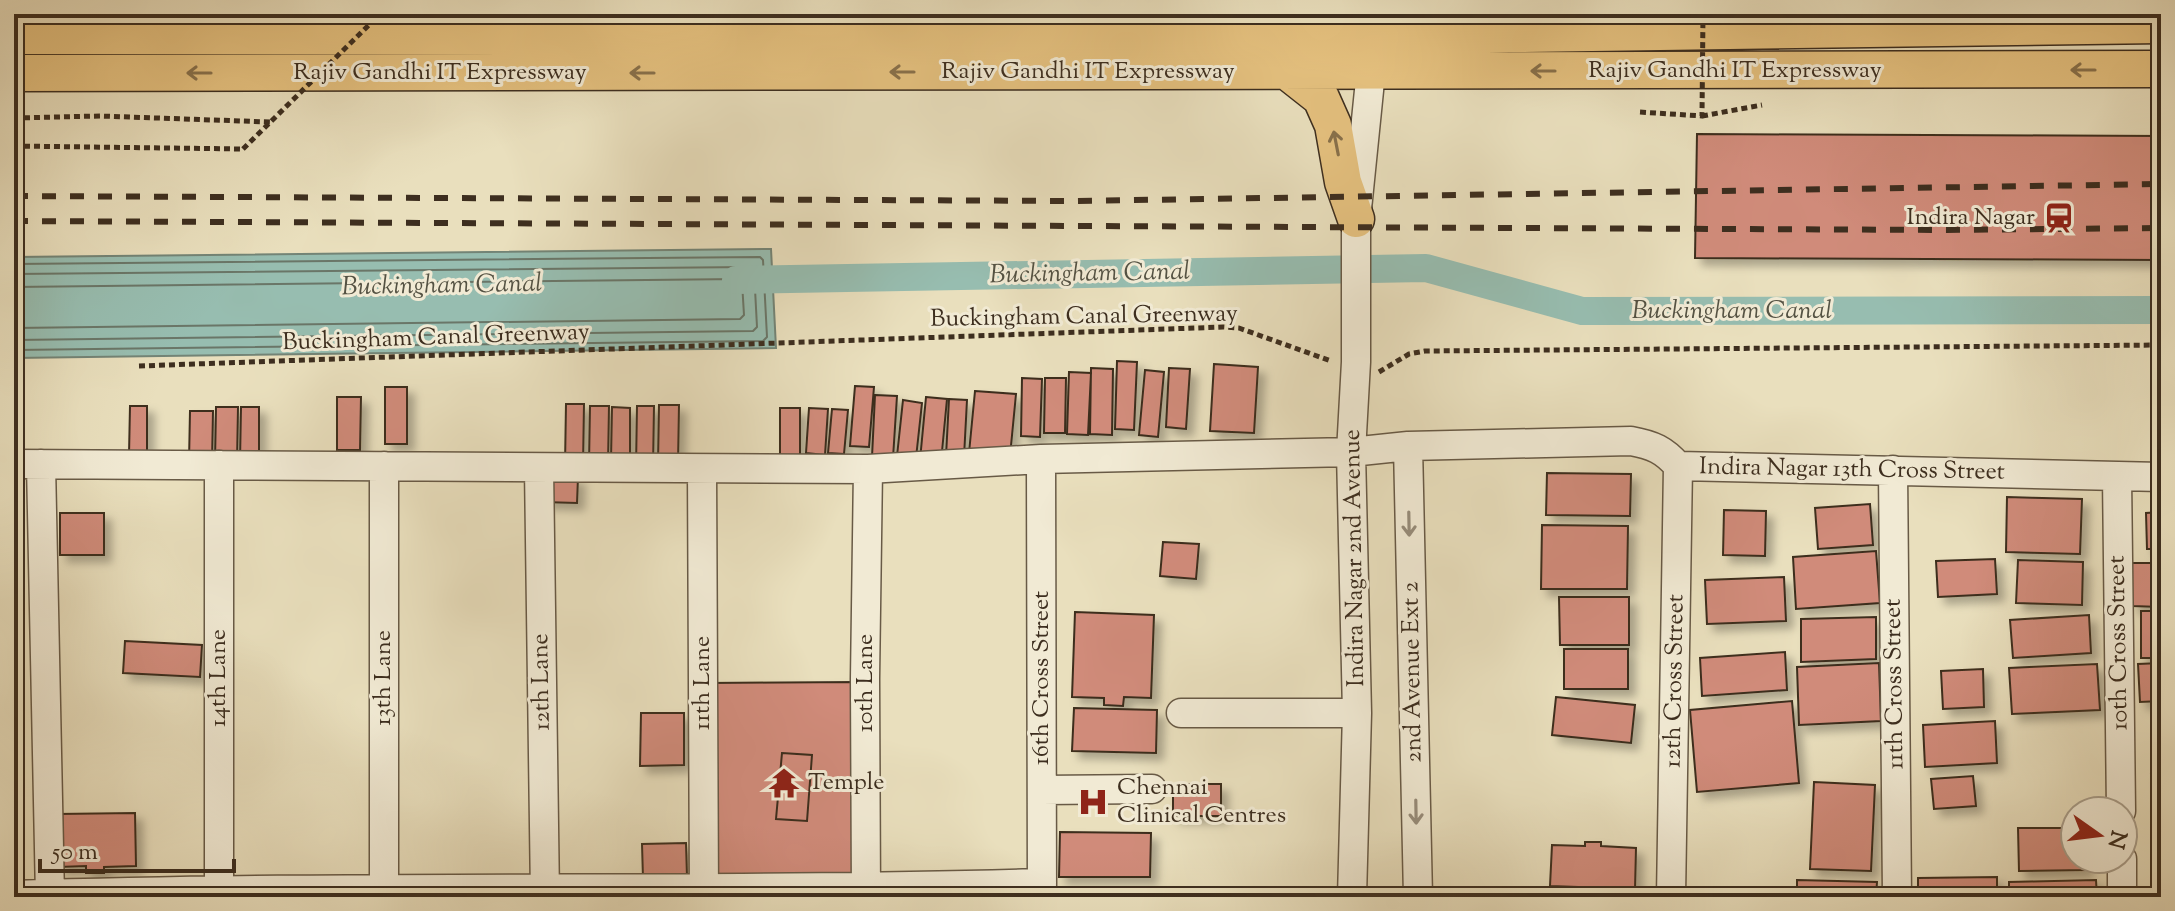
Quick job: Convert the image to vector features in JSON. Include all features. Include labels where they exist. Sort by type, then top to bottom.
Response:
[{"type":"main road","name":"Rajiv Gandhi IT Expressway","points":[[14,36],[220,25],[1373,36],[1574,24],[2161,25]]},
{"type":"main road","name":"Rajiv Gandhi IT Expressway","points":[[14,73],[2161,69]]},
{"type":"main road","points":[[1288,72],[1321,98],[1333,125],[1343,182],[1356,219]]},
{"type":"street","name":"Indira Nagar 2nd Avenue","points":[[1352,897],[1357,713],[1351,452],[1356,366],[1356,219],[1373,72],[1373,36]]},
{"type":"street","name":"Indira Nagar 13th Cross Street","points":[[28,464],[868,469],[1041,459],[1351,452],[1408,446],[1631,441],[1665,451],[1678,466],[2161,477]]},
{"type":"street","name":"2nd Avenue Ext 2","points":[[1408,446],[1418,897]]},
{"type":"street","name":"16th Cross Street","points":[[1041,459],[1042,890]]},
{"type":"street","points":[[28,464],[50,895]]},
{"type":"street","name":"14th Lane","points":[[219,465],[219,892]]},
{"type":"street","name":"13th Lane","points":[[370,892],[384,466]]},
{"type":"street","name":"12th Cross Street","points":[[1671,897],[1678,466]]},
{"type":"street","name":"12th Lane","points":[[539,468],[545,892]]},
{"type":"street","name":"11th Lane","points":[[702,469],[704,893]]},
{"type":"street","name":"10th Lane","points":[[866,892],[868,469]]},
{"type":"street","name":"11th Cross Street","points":[[1893,470],[1897,897]]},
{"type":"street","name":"10th Cross Street","points":[[2117,476],[2121,795]]},
{"type":"street","points":[[1181,713],[1357,713]]},
{"type":"street","points":[[1042,790],[1152,789]]},
{"type":"street","points":[[2122,875],[2122,897]]},
{"type":"street","points":[[14,895],[1042,890]]},
{"type":"path","points":[[14,146],[243,149],[380,14]]},
{"type":"path","points":[[1702,116],[1703,14]]},
{"type":"path","points":[[1640,112],[1702,116],[1762,105]]},
{"type":"path","points":[[14,118],[100,116],[270,122]]},
{"type":"path","name":"Buckingham Canal Greenway","points":[[139,366],[1223,327],[1263,335],[1356,366]]},
{"type":"path","points":[[1356,366],[1377,373],[1409,354],[1425,351],[2161,345]]},
{"type":"water","points":[[771,249],[776,348],[14,358],[14,257]]},
{"type":"building","points":[[1697,134],[2161,136],[2161,260],[1695,258]]},
{"type":"building","points":[[1117,361],[1137,362],[1134,430],[1115,429]]},
{"type":"building","points":[[1214,364],[1258,367],[1254,433],[1210,431]]},
{"type":"building","points":[[1091,368],[1113,369],[1112,435],[1090,434]]},
{"type":"building","points":[[1169,368],[1190,369],[1186,429],[1166,427]]},
{"type":"building","points":[[1145,370],[1164,372],[1158,437],[1139,435]]},
{"type":"building","points":[[1069,372],[1091,373],[1088,435],[1067,434]]},
{"type":"building","points":[[1022,378],[1042,379],[1040,437],[1021,436]]},
{"type":"building","points":[[1045,378],[1066,378],[1065,433],[1044,433]]},
{"type":"building","points":[[855,386],[874,387],[869,447],[850,446]]},
{"type":"building","points":[[385,387],[407,387],[407,444],[385,444]]},
{"type":"building","points":[[975,391],[1016,394],[1010,456],[969,453]]},
{"type":"building","points":[[875,395],[897,396],[893,458],[872,457]]},
{"type":"building","points":[[337,397],[361,397],[360,450],[337,450]]},
{"type":"building","points":[[926,397],[947,399],[941,462],[920,460]]},
{"type":"building","points":[[949,399],[967,400],[964,457],[946,456]]},
{"type":"building","points":[[903,400],[922,403],[916,458],[897,456]]},
{"type":"building","points":[[566,404],[584,404],[583,465],[565,465]]},
{"type":"building","points":[[659,405],[679,405],[678,463],[658,463]]},
{"type":"building","points":[[130,406],[147,406],[147,455],[129,455]]},
{"type":"building","points":[[590,406],[609,406],[608,464],[589,464]]},
{"type":"building","points":[[637,406],[654,406],[653,467],[636,467]]},
{"type":"building","points":[[216,407],[238,407],[237,462],[215,462]]},
{"type":"building","points":[[241,407],[259,407],[259,461],[240,461]]},
{"type":"building","points":[[612,407],[630,408],[630,461],[611,460]]},
{"type":"building","points":[[780,408],[800,408],[800,455],[780,455]]},
{"type":"building","points":[[809,408],[828,409],[825,455],[806,453]]},
{"type":"building","points":[[2161,408],[2161,458],[2152,457]]},
{"type":"building","points":[[832,409],[848,410],[844,454],[828,453]]},
{"type":"building","points":[[190,411],[213,411],[212,462],[189,462]]},
{"type":"building","points":[[1547,473],[1631,474],[1630,516],[1546,515]]},
{"type":"building","points":[[544,477],[578,477],[577,503],[543,502]]},
{"type":"building","points":[[2007,497],[2082,499],[2080,554],[2006,552]]},
{"type":"building","points":[[1870,504],[1873,545],[1818,549],[1815,508]]},
{"type":"building","points":[[1724,510],[1766,511],[1765,556],[1723,555]]},
{"type":"building","points":[[2161,512],[2161,549],[2147,549],[2146,513]]},
{"type":"building","points":[[60,513],[104,513],[104,555],[60,555]]},
{"type":"building","points":[[1542,525],[1628,526],[1627,589],[1541,589]]},
{"type":"building","points":[[1163,542],[1199,544],[1196,579],[1160,576]]},
{"type":"building","points":[[1876,551],[1880,603],[1796,609],[1793,557]]},
{"type":"building","points":[[1995,559],[1997,594],[1938,597],[1936,561]]},
{"type":"building","points":[[2018,560],[2083,562],[2082,605],[2016,603]]},
{"type":"building","points":[[2132,563],[2161,563],[2161,607],[2132,606]]},
{"type":"building","points":[[1784,577],[1786,621],[1707,624],[1705,580]]},
{"type":"building","points":[[1559,597],[1629,597],[1629,645],[1560,645]]},
{"type":"building","points":[[2141,611],[2161,611],[2161,658],[2141,658]]},
{"type":"building","points":[[1075,612],[1154,615],[1151,698],[1124,697],[1123,706],[1104,705],[1104,698],[1072,697]]},
{"type":"building","points":[[2089,615],[2091,653],[2013,658],[2010,620]]},
{"type":"building","points":[[1876,617],[1876,659],[1801,662],[1801,619]]},
{"type":"building","points":[[125,641],[202,645],[200,677],[123,673]]},
{"type":"building","points":[[1564,649],[1628,649],[1628,689],[1564,689]]},
{"type":"building","points":[[1785,652],[1787,690],[1702,696],[1700,658]]},
{"type":"building","points":[[1879,663],[1881,721],[1799,725],[1797,667]]},
{"type":"building","points":[[2161,663],[2161,701],[2140,702],[2138,664]]},
{"type":"building","points":[[2097,664],[2100,710],[2012,714],[2009,668]]},
{"type":"building","points":[[1983,669],[1984,707],[1943,709],[1941,671]]},
{"type":"building","name":"Temple","points":[[859,682],[860,882],[708,883],[707,683]]},
{"type":"building","points":[[1556,697],[1635,705],[1631,743],[1552,735]]},
{"type":"building","points":[[1792,701],[1799,783],[1697,792],[1690,710]]},
{"type":"building","points":[[1074,708],[1157,710],[1156,753],[1072,751]]},
{"type":"building","points":[[641,713],[684,713],[684,765],[640,766]]},
{"type":"building","points":[[1995,721],[1997,763],[1925,767],[1923,725]]},
{"type":"building","points":[[782,753],[812,755],[807,821],[776,819]]},
{"type":"building","points":[[2161,773],[2161,820],[2154,820],[2151,774]]},
{"type":"building","points":[[1973,776],[1976,806],[1934,809],[1931,779]]},
{"type":"building","points":[[1814,782],[1875,785],[1871,871],[1810,869]]},
{"type":"building","points":[[1173,784],[1221,784],[1221,816],[1173,816]]},
{"type":"building","points":[[135,813],[136,866],[104,867],[104,873],[86,873],[86,866],[58,867],[57,814]]},
{"type":"building","points":[[2018,828],[2059,828],[2059,870],[2019,871]]},
{"type":"building","points":[[2161,828],[2161,883],[2159,883],[2156,829]]},
{"type":"building","points":[[1060,832],[1151,833],[1150,877],[1059,877]]},
{"type":"building","points":[[1585,842],[1636,848],[1635,889],[1550,886],[1552,845],[1585,846]]},
{"type":"building","points":[[686,843],[687,877],[643,878],[642,844]]},
{"type":"building","points":[[1997,877],[1997,897],[1918,897],[1918,878]]},
{"type":"building","points":[[1797,880],[1877,882],[1876,897],[1797,897]]},
{"type":"building","points":[[2096,880],[2097,897],[2009,897],[2009,882]]},
{"type":"building","points":[[1241,889],[1297,889],[1297,897],[1241,897]]},
{"type":"building","points":[[1712,892],[1789,896],[1712,897]]},
{"type":"waterway","name":"Buckingham Canal","points":[[736,280],[1426,268],[1582,311],[2161,310]]},
{"type":"railway","points":[[14,196],[1076,201],[2161,184]]},
{"type":"railway","points":[[14,221],[1946,230],[2161,228]]},
{"type":"place","name":"Indira Nagar","points":[[2059,218]]},
{"type":"place","name":"Temple","points":[[784,783]]},
{"type":"place","name":"Chennai Clinical Centres","points":[[1093,802]]}]
